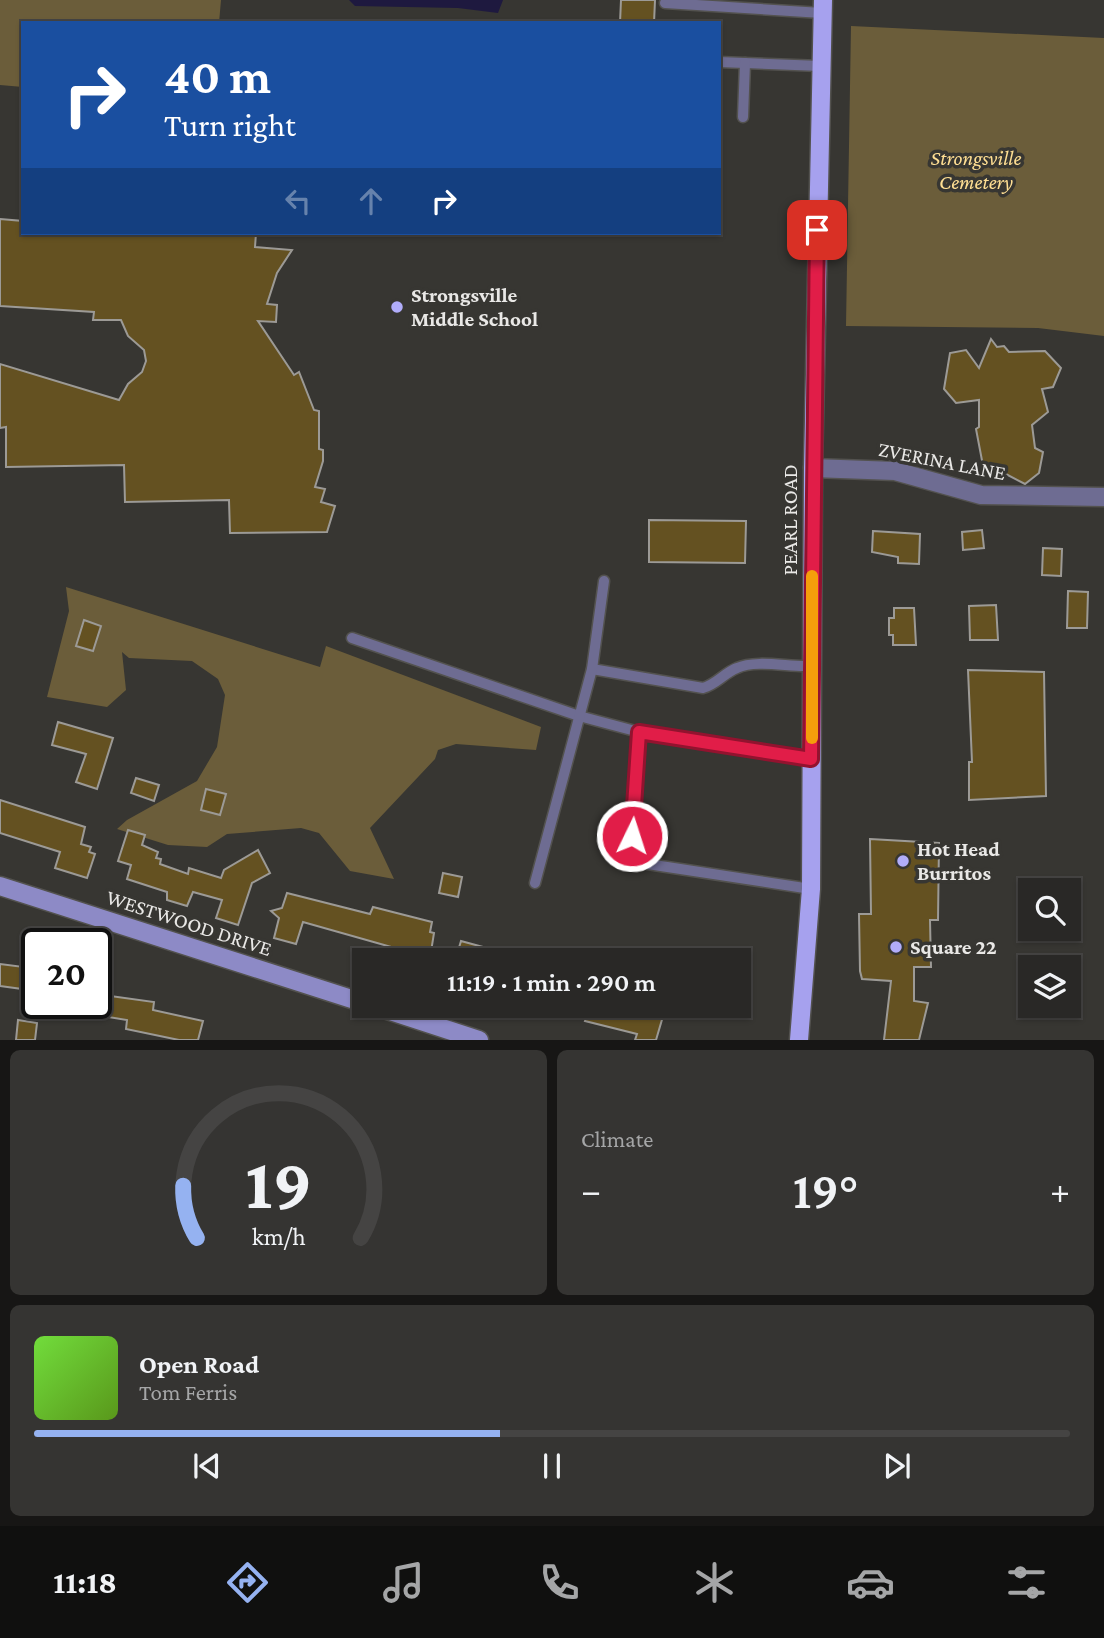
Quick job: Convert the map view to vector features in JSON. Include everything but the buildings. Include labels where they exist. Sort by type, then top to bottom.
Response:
[{"type":"main road","name":"PEARL ROAD","points":[[799,1040],[811,889],[813,468],[822,7]]},
{"type":"street","name":"ZVERINA LANE","points":[[813,468],[895,471],[981,495],[1104,497]]},
{"type":"street","name":"WESTWOOD DRIVE","points":[[0,886],[352,999]]},
{"type":"street","points":[[412,1018],[479,1040]]},
{"type":"lane","points":[[665,3],[822,7]]},
{"type":"lane","points":[[721,62],[821,66]]},
{"type":"lane","points":[[743,117],[745,63]]},
{"type":"lane","points":[[534,883],[592,669],[604,582]]},
{"type":"lane","points":[[352,638],[579,716],[639,732],[811,759]]},
{"type":"lane","points":[[592,669],[703,688],[714,685],[736,668],[747,665],[804,666]]},
{"type":"lane","points":[[639,732],[632,836],[634,855],[641,863],[811,889]]},
{"type":"green space","points":[[0,0],[221,0],[219,21],[21,21],[21,87],[0,85]]},
{"type":"green space","name":"Strongsville Cemetery","points":[[851,26],[1104,38],[1104,336],[1038,328],[846,326]]},
{"type":"green space","points":[[66,587],[320,667],[326,646],[541,727],[536,750],[456,744],[438,750],[435,759],[370,828],[394,879],[350,871],[319,833],[301,828],[227,834],[207,847],[168,845],[117,829],[127,820],[197,781],[217,747],[225,695],[218,679],[192,661],[129,658],[122,652],[126,690],[107,707],[47,697],[69,611]]},
{"type":"shaded area","points":[[349,0],[503,0],[498,13],[458,8],[355,6]]},
{"type":"slow traffic","points":[[812,576],[812,738]]},
{"type":"place","name":"Strongsville Middle School","points":[[397,307]]},
{"type":"place","name":"Hot Head Burritos","points":[[903,861]]},
{"type":"place","name":"Square 22","points":[[896,947]]},
{"type":"route","points":[[632,836],[639,732],[811,759],[817,230]]}]
